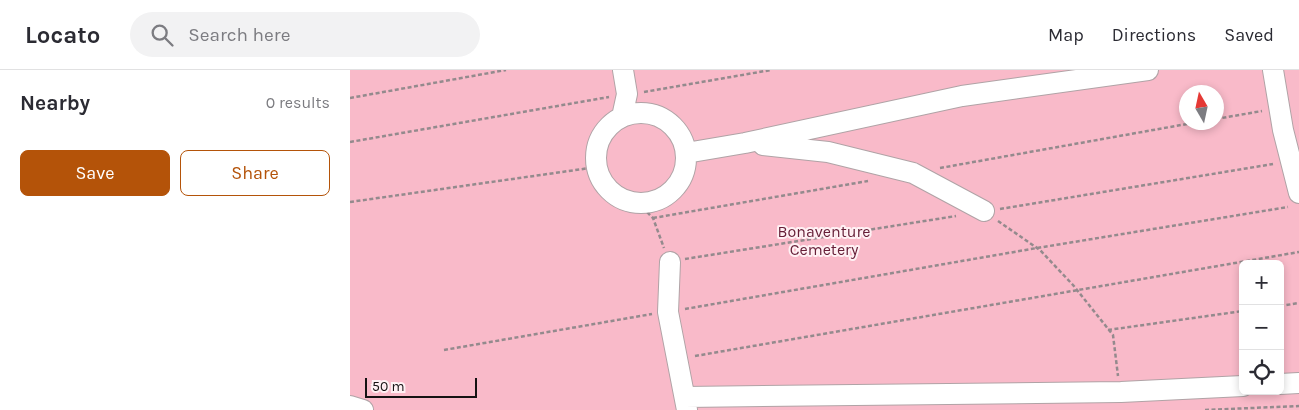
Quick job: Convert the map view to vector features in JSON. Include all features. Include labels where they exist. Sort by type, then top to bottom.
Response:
[{"type":"lane","points":[[622,117],[627,94],[623,70]]},
{"type":"lane","points":[[686,153],[745,143],[962,96],[1148,70]]},
{"type":"lane","points":[[1273,70],[1291,161],[1294,200]]},
{"type":"lane","points":[[644,114],[665,120],[676,129],[684,142],[686,153],[684,172],[677,185],[666,195],[653,201],[638,203],[618,196],[608,188],[601,178],[597,167],[597,152],[601,138],[610,126],[622,117],[644,114]]},
{"type":"lane","points":[[745,143],[828,152],[913,173],[984,211]]},
{"type":"lane","points":[[670,262],[668,312],[686,403],[784,403],[1239,386]]},
{"type":"lane","points":[[1284,384],[1299,383]]},
{"type":"lane","points":[[350,406],[363,410]]},
{"type":"path","points":[[350,98],[506,70]]},
{"type":"path","points":[[350,142],[771,70]]},
{"type":"path","points":[[1224,118],[1279,108]]},
{"type":"path","points":[[638,203],[653,218],[670,262],[1291,161]]},
{"type":"path","points":[[350,202],[597,167]]},
{"type":"path","points":[[444,350],[1037,248],[1294,200]]},
{"type":"path","points":[[984,211],[1037,248],[1077,290],[1112,335],[1121,392]]},
{"type":"path","points":[[678,360],[1299,252]]},
{"type":"path","points":[[1284,305],[1299,303]]},
{"type":"path","points":[[1108,330],[1239,312]]},
{"type":"path","points":[[1205,410],[1299,406]]},
{"type":"green space","name":"Bonaventure Cemetery","points":[[350,70],[1299,70],[1299,410],[350,410]]}]
